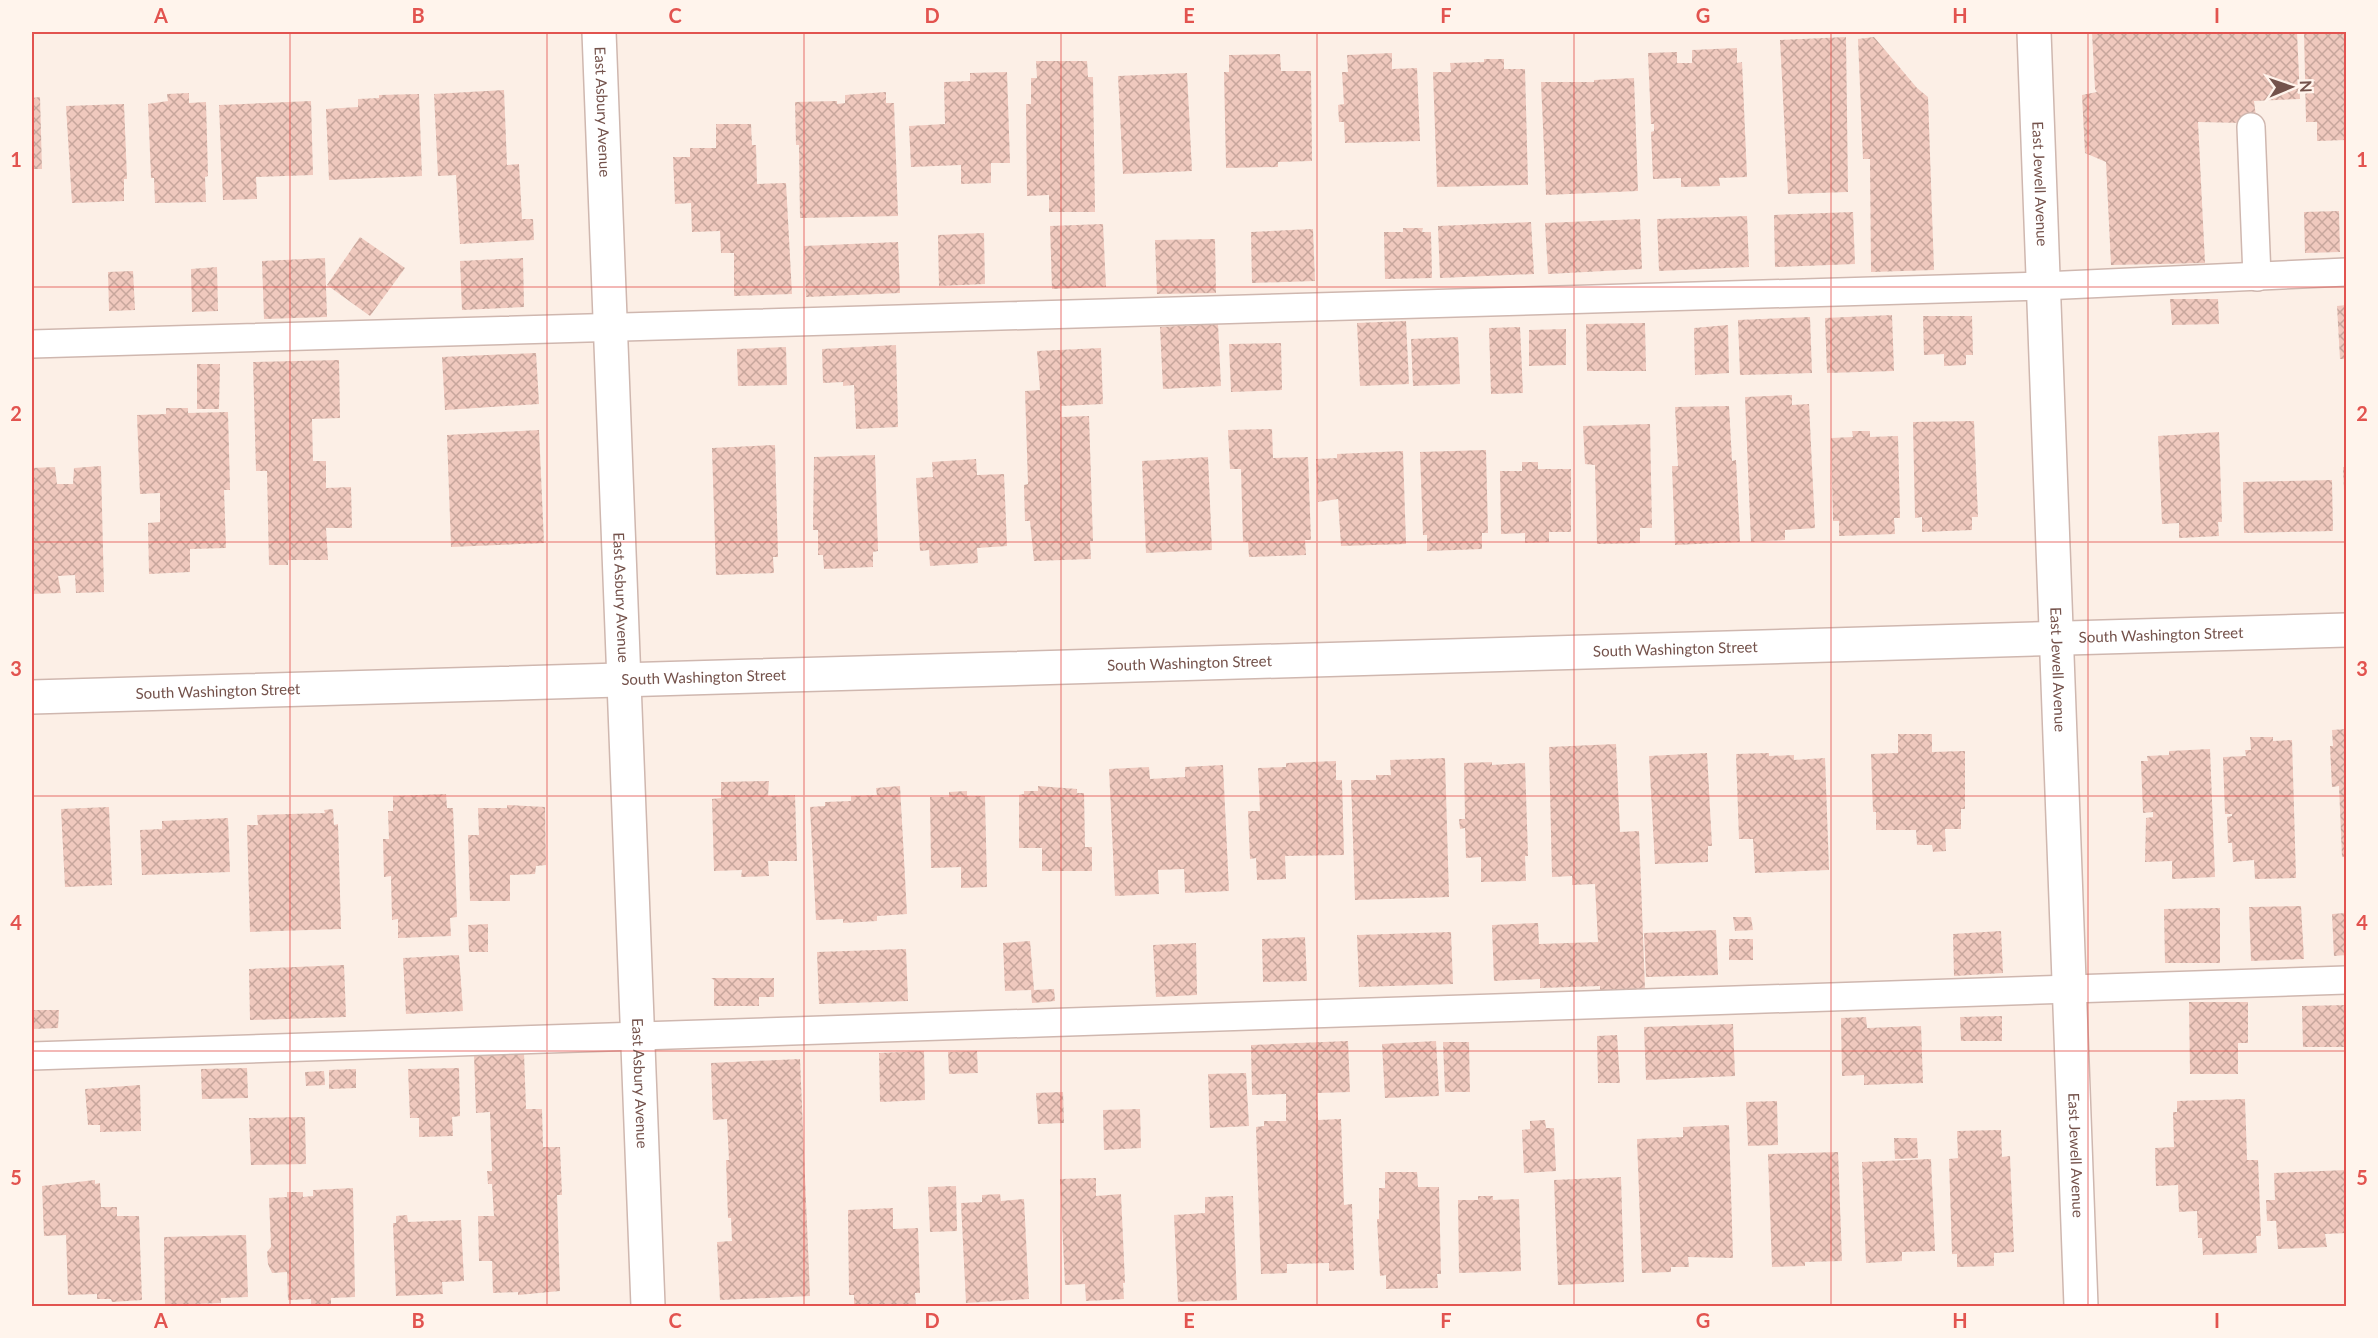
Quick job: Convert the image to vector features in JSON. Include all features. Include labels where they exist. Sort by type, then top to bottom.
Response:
[{"type":"street","name":"East Asbury Avenue","points":[[599,32],[648,1306]]},
{"type":"street","name":"East Jewell Avenue","points":[[2034,32],[2081,1306]]},
{"type":"street","name":"South Washington Street","points":[[32,697],[2346,630]]},
{"type":"lane","points":[[2251,127],[2257,277]]},
{"type":"lane","points":[[32,344],[2043,286],[2346,272]]},
{"type":"lane","points":[[32,1056],[638,1038],[2346,980]]},
{"type":"building","points":[[2092,32],[2297,32],[2300,99],[2254,101],[2256,117],[2243,123],[2198,122],[2205,263],[2111,265],[2106,162],[2085,153],[2082,95],[2097,92]]},
{"type":"building","points":[[2304,32],[2346,32],[2346,140],[2317,141],[2317,122],[2306,122]]},
{"type":"building","points":[[1846,37],[1848,192],[1788,194],[1780,40]]},
{"type":"building","points":[[1874,37],[1917,88],[1928,97],[1934,270],[1871,272],[1870,159],[1863,159],[1858,39]]},
{"type":"building","points":[[1737,48],[1737,63],[1742,62],[1747,177],[1719,178],[1720,186],[1681,187],[1681,178],[1653,179],[1651,132],[1654,131],[1654,124],[1651,124],[1648,53],[1677,52],[1677,63],[1692,63],[1692,50]]},
{"type":"building","points":[[1392,53],[1392,69],[1417,68],[1420,141],[1345,143],[1344,122],[1339,122],[1338,105],[1344,104],[1342,72],[1348,72],[1347,55]]},
{"type":"building","points":[[1280,54],[1281,71],[1311,71],[1312,161],[1278,162],[1278,167],[1226,168],[1224,72],[1229,72],[1229,55]]},
{"type":"building","points":[[1484,59],[1504,59],[1504,69],[1525,69],[1528,185],[1437,187],[1433,72],[1451,72],[1450,63],[1484,62]]},
{"type":"building","points":[[1036,61],[1087,61],[1088,77],[1093,77],[1095,212],[1049,212],[1049,195],[1027,196],[1026,104],[1031,104],[1031,78],[1037,78]]},
{"type":"building","points":[[1007,72],[1010,163],[991,163],[991,183],[961,184],[961,165],[911,167],[909,126],[945,124],[944,82],[970,81],[970,73]]},
{"type":"building","points":[[1187,73],[1192,171],[1123,174],[1118,76]]},
{"type":"building","points":[[1634,78],[1638,191],[1546,195],[1541,82],[1594,82],[1594,80]]},
{"type":"building","points":[[504,90],[507,165],[519,164],[522,219],[533,219],[534,240],[460,244],[456,175],[438,176],[434,94]]},
{"type":"building","points":[[886,92],[886,103],[894,103],[898,216],[800,218],[799,145],[796,145],[795,102],[837,101],[837,104],[845,103],[845,95]]},
{"type":"building","points":[[189,93],[189,103],[206,102],[208,176],[205,177],[206,202],[155,203],[154,178],[151,178],[148,104],[168,101],[167,94]]},
{"type":"building","points":[[419,94],[422,176],[329,180],[326,109],[358,107],[358,99],[379,98],[379,95]]},
{"type":"building","points":[[40,97],[42,169],[34,169],[32,181],[32,98]]},
{"type":"building","points":[[311,101],[313,175],[256,177],[257,199],[223,200],[219,105]]},
{"type":"building","points":[[124,104],[127,179],[124,179],[124,201],[72,203],[66,106]]},
{"type":"building","points":[[716,124],[751,124],[752,145],[756,145],[757,184],[786,183],[792,294],[734,296],[734,253],[721,253],[720,231],[692,232],[691,203],[675,204],[673,157],[690,157],[690,148],[716,148]]},
{"type":"building","points":[[2339,211],[2340,252],[2305,253],[2304,212]]},
{"type":"building","points":[[1853,212],[1855,264],[1775,267],[1774,215]]},
{"type":"building","points":[[1747,216],[1749,267],[1659,271],[1657,219]]},
{"type":"building","points":[[1640,219],[1642,269],[1548,274],[1545,223]]},
{"type":"building","points":[[1531,222],[1534,274],[1440,278],[1438,226]]},
{"type":"building","points":[[1103,224],[1106,287],[1052,289],[1050,226]]},
{"type":"building","points":[[1403,228],[1423,228],[1422,232],[1431,232],[1432,278],[1385,279],[1384,232],[1403,232]]},
{"type":"building","points":[[1313,229],[1315,281],[1252,283],[1251,232]]},
{"type":"building","points":[[984,233],[985,284],[939,286],[938,235]]},
{"type":"building","points":[[360,237],[405,268],[370,316],[327,285]]},
{"type":"building","points":[[1215,239],[1216,293],[1157,294],[1155,240]]},
{"type":"building","points":[[898,242],[900,293],[806,297],[804,246]]},
{"type":"building","points":[[325,258],[327,317],[264,319],[262,261]]},
{"type":"building","points":[[523,258],[524,307],[462,310],[460,261]]},
{"type":"building","points":[[217,267],[218,311],[192,312],[191,269]]},
{"type":"building","points":[[133,271],[135,310],[109,311],[108,272]]},
{"type":"building","points":[[2170,299],[2218,299],[2219,324],[2172,325]]},
{"type":"building","points":[[2346,305],[2346,359],[2340,359],[2337,306]]},
{"type":"building","points":[[1892,315],[1894,371],[1827,373],[1825,318]]},
{"type":"building","points":[[1923,316],[1972,316],[1973,355],[1966,355],[1966,365],[1944,366],[1944,354],[1924,355]]},
{"type":"building","points":[[1810,317],[1812,373],[1740,375],[1738,320]]},
{"type":"building","points":[[1406,321],[1409,384],[1360,386],[1357,323]]},
{"type":"building","points":[[1645,323],[1646,371],[1587,371],[1586,324]]},
{"type":"building","points":[[1218,324],[1221,386],[1163,389],[1160,327]]},
{"type":"building","points":[[1728,325],[1729,373],[1695,375],[1694,328]]},
{"type":"building","points":[[1520,327],[1523,393],[1491,394],[1489,328]]},
{"type":"building","points":[[1566,329],[1566,365],[1529,366],[1529,330]]},
{"type":"building","points":[[1458,337],[1460,384],[1413,386],[1411,339]]},
{"type":"building","points":[[1281,343],[1282,390],[1231,392],[1229,344]]},
{"type":"building","points":[[896,345],[898,427],[856,429],[854,385],[843,386],[843,382],[823,383],[822,349]]},
{"type":"building","points":[[786,347],[787,385],[738,386],[737,349]]},
{"type":"building","points":[[1101,348],[1103,404],[1061,406],[1061,417],[1089,416],[1093,541],[1090,541],[1091,559],[1034,561],[1030,521],[1025,521],[1024,485],[1028,484],[1025,391],[1040,390],[1037,351]]},
{"type":"building","points":[[536,353],[539,404],[445,410],[442,357]]},
{"type":"building","points":[[339,360],[340,418],[312,419],[313,461],[326,461],[326,488],[351,487],[352,528],[326,528],[328,560],[288,560],[288,565],[269,565],[267,471],[256,471],[253,362]]},
{"type":"building","points":[[197,364],[220,364],[219,409],[197,409]]},
{"type":"building","points":[[1792,395],[1792,405],[1809,404],[1815,528],[1785,530],[1785,540],[1751,542],[1745,397]]},
{"type":"building","points":[[1729,406],[1732,461],[1736,460],[1740,542],[1675,545],[1672,466],[1678,466],[1675,407]]},
{"type":"building","points":[[166,408],[188,408],[188,413],[228,412],[230,490],[224,490],[226,548],[190,549],[190,572],[149,574],[148,523],[160,522],[160,493],[140,494],[137,415],[166,414]]},
{"type":"building","points":[[1974,421],[1978,517],[1972,517],[1972,530],[1922,532],[1922,517],[1915,518],[1913,422]]},
{"type":"building","points":[[1650,424],[1652,528],[1640,528],[1640,543],[1597,544],[1595,465],[1585,464],[1583,426]]},
{"type":"building","points":[[1272,429],[1273,458],[1308,457],[1311,540],[1305,540],[1306,555],[1249,557],[1248,542],[1243,542],[1241,469],[1230,469],[1228,430]]},
{"type":"building","points":[[539,430],[544,543],[451,547],[447,435]]},
{"type":"building","points":[[1852,431],[1870,431],[1870,437],[1898,436],[1900,518],[1894,518],[1895,534],[1839,536],[1839,521],[1833,521],[1831,438],[1853,437]]},
{"type":"building","points":[[2219,432],[2222,522],[2218,522],[2219,536],[2179,538],[2179,523],[2162,524],[2158,436]]},
{"type":"building","points":[[775,445],[778,557],[773,557],[774,573],[716,575],[712,448]]},
{"type":"building","points":[[1486,450],[1488,533],[1482,533],[1482,549],[1427,551],[1427,535],[1423,535],[1420,452]]},
{"type":"building","points":[[1403,451],[1406,544],[1341,546],[1338,499],[1318,502],[1316,459],[1337,458],[1337,454]]},
{"type":"building","points":[[875,455],[878,551],[873,552],[873,567],[824,569],[823,555],[818,555],[818,530],[813,530],[814,457]]},
{"type":"building","points":[[1208,457],[1212,550],[1146,553],[1142,461]]},
{"type":"building","points":[[976,459],[977,475],[1004,474],[1007,546],[977,548],[978,563],[930,566],[929,550],[920,551],[916,478],[933,477],[932,462]]},
{"type":"building","points":[[1522,462],[1538,462],[1538,469],[1571,469],[1571,532],[1549,532],[1549,542],[1525,543],[1525,533],[1501,534],[1500,471],[1522,471]]},
{"type":"building","points":[[101,466],[104,592],[76,593],[75,575],[58,576],[61,593],[32,594],[32,468],[55,467],[57,484],[73,484],[74,468]]},
{"type":"building","points":[[2343,467],[2346,467],[2346,513],[2345,513]]},
{"type":"building","points":[[2332,480],[2333,531],[2244,533],[2243,482]]},
{"type":"building","points":[[2346,729],[2346,857],[2342,857],[2339,786],[2332,787],[2330,746],[2333,746],[2332,730]]},
{"type":"building","points":[[1898,734],[1932,734],[1932,752],[1965,751],[1965,809],[1961,809],[1961,829],[1945,829],[1946,851],[1933,852],[1932,845],[1917,845],[1916,830],[1876,830],[1876,812],[1873,812],[1871,754],[1898,753]]},
{"type":"building","points":[[2250,737],[2273,737],[2273,741],[2292,740],[2296,878],[2255,879],[2254,860],[2233,862],[2232,843],[2228,843],[2227,817],[2232,814],[2225,814],[2223,757],[2246,756],[2245,750],[2251,750]]},
{"type":"building","points":[[1616,744],[1620,832],[1639,831],[1645,989],[1600,991],[1600,986],[1540,988],[1540,979],[1494,981],[1492,925],[1538,923],[1539,944],[1598,942],[1595,884],[1572,885],[1572,876],[1552,877],[1549,747]]},
{"type":"building","points":[[2210,749],[2215,877],[2172,879],[2172,861],[2145,862],[2146,818],[2153,817],[2153,812],[2143,813],[2141,761],[2148,761],[2147,756],[2169,755],[2169,751]]},
{"type":"building","points":[[1707,753],[1712,846],[1708,846],[1708,862],[1655,864],[1649,756]]},
{"type":"building","points":[[1769,753],[1769,756],[1794,755],[1794,760],[1825,758],[1829,870],[1755,873],[1753,839],[1739,839],[1736,754]]},
{"type":"building","points":[[1445,758],[1449,897],[1355,900],[1351,780],[1376,780],[1376,775],[1391,775],[1390,760]]},
{"type":"building","points":[[1336,761],[1336,780],[1342,780],[1344,855],[1285,856],[1286,879],[1257,880],[1256,858],[1250,859],[1248,811],[1260,811],[1258,768],[1286,767],[1286,763]]},
{"type":"building","points":[[1492,762],[1492,765],[1525,763],[1528,856],[1525,856],[1526,881],[1481,882],[1481,857],[1466,858],[1465,828],[1460,829],[1459,819],[1465,819],[1464,763]]},
{"type":"building","points":[[1223,765],[1229,891],[1185,893],[1184,869],[1158,870],[1159,894],[1115,896],[1109,769],[1149,767],[1150,779],[1185,777],[1185,767]]},
{"type":"building","points":[[769,781],[768,796],[795,795],[797,861],[768,861],[769,876],[741,877],[742,870],[714,871],[712,799],[721,798],[721,782]]},
{"type":"building","points":[[900,786],[907,914],[877,916],[877,921],[843,923],[843,919],[816,920],[810,807],[825,806],[825,802],[851,801],[851,796],[877,795],[876,788]]},
{"type":"building","points":[[1038,786],[1077,789],[1077,793],[1084,793],[1085,847],[1092,847],[1092,871],[1042,871],[1042,848],[1019,848],[1019,795],[1024,794],[1024,791],[1038,791]]},
{"type":"building","points":[[967,791],[967,796],[985,796],[987,887],[961,888],[961,867],[931,868],[930,797],[949,797],[949,792]]},
{"type":"building","points":[[446,794],[447,808],[453,808],[457,917],[450,918],[451,936],[398,938],[398,919],[392,920],[391,876],[384,877],[383,839],[389,839],[388,811],[393,811],[393,796]]},
{"type":"building","points":[[507,805],[545,807],[546,865],[536,866],[535,874],[510,875],[510,901],[470,901],[468,835],[479,835],[478,808],[507,808]]},
{"type":"building","points":[[109,807],[112,885],[65,887],[61,809]]},
{"type":"building","points":[[333,809],[334,825],[338,824],[341,929],[250,932],[247,825],[258,825],[257,815],[325,813],[324,810]]},
{"type":"building","points":[[228,818],[230,872],[142,875],[140,830],[162,829],[162,821]]},
{"type":"building","points":[[2301,906],[2304,959],[2251,961],[2249,907]]},
{"type":"building","points":[[2220,908],[2220,963],[2165,963],[2164,909]]},
{"type":"building","points":[[2346,913],[2346,955],[2334,956],[2332,914]]},
{"type":"building","points":[[1733,917],[1751,917],[1753,930],[1735,931]]},
{"type":"building","points":[[488,924],[488,952],[469,952],[468,925]]},
{"type":"building","points":[[1716,930],[1718,975],[1646,977],[1644,933]]},
{"type":"building","points":[[2001,931],[2003,973],[1954,976],[1953,934]]},
{"type":"building","points":[[1451,932],[1453,984],[1359,987],[1357,935]]},
{"type":"building","points":[[1305,937],[1307,981],[1263,982],[1262,939]]},
{"type":"building","points":[[1729,939],[1753,939],[1753,960],[1729,960]]},
{"type":"building","points":[[1030,941],[1034,990],[1054,989],[1055,1001],[1032,1003],[1031,990],[1005,991],[1003,943]]},
{"type":"building","points":[[1196,943],[1197,995],[1156,997],[1153,945]]},
{"type":"building","points":[[906,949],[908,1001],[819,1004],[817,952]]},
{"type":"building","points":[[459,955],[463,1011],[406,1014],[403,958]]},
{"type":"building","points":[[344,965],[346,1017],[250,1020],[249,969]]},
{"type":"building","points":[[711,978],[774,978],[774,997],[759,997],[759,1006],[714,1006],[714,980]]},
{"type":"building","points":[[2189,1002],[2248,1002],[2248,1043],[2238,1043],[2238,1074],[2190,1074]]},
{"type":"building","points":[[2346,1005],[2346,1047],[2303,1047],[2302,1006]]},
{"type":"building","points":[[32,1010],[59,1010],[58,1028],[32,1029]]},
{"type":"building","points":[[2002,1016],[2002,1041],[1961,1041],[1960,1017]]},
{"type":"building","points":[[1866,1017],[1867,1028],[1921,1026],[1923,1083],[1864,1085],[1864,1075],[1842,1076],[1841,1018]]},
{"type":"building","points":[[1733,1024],[1735,1076],[1646,1080],[1644,1027]]},
{"type":"building","points":[[1617,1035],[1620,1083],[1598,1083],[1597,1036]]},
{"type":"building","points":[[1348,1041],[1350,1092],[1317,1093],[1318,1120],[1341,1119],[1344,1205],[1352,1204],[1354,1270],[1329,1271],[1329,1263],[1287,1264],[1287,1273],[1261,1274],[1256,1127],[1264,1126],[1264,1121],[1286,1121],[1286,1094],[1252,1095],[1251,1045]]},
{"type":"building","points":[[1436,1041],[1439,1096],[1385,1098],[1382,1044]]},
{"type":"building","points":[[1443,1042],[1469,1042],[1470,1092],[1445,1092]]},
{"type":"building","points":[[924,1051],[925,1100],[880,1102],[879,1053]]},
{"type":"building","points":[[977,1051],[978,1073],[949,1074],[948,1052]]},
{"type":"building","points":[[524,1053],[526,1109],[542,1109],[543,1147],[560,1147],[562,1195],[557,1195],[560,1291],[518,1295],[518,1292],[493,1293],[492,1261],[479,1261],[478,1216],[494,1216],[492,1184],[488,1184],[487,1171],[492,1171],[490,1112],[476,1113],[474,1055]]},
{"type":"building","points":[[800,1059],[810,1296],[720,1300],[717,1242],[732,1241],[731,1218],[728,1218],[726,1160],[729,1160],[727,1119],[713,1120],[711,1063]]},
{"type":"building","points":[[247,1068],[248,1098],[202,1099],[201,1069]]},
{"type":"building","points":[[459,1068],[460,1116],[452,1117],[453,1136],[419,1137],[419,1118],[410,1118],[408,1069]]},
{"type":"building","points":[[356,1069],[356,1088],[329,1089],[329,1070]]},
{"type":"building","points":[[324,1071],[325,1085],[306,1086],[305,1072]]},
{"type":"building","points":[[1246,1073],[1249,1126],[1210,1128],[1208,1074]]},
{"type":"building","points":[[140,1085],[141,1131],[100,1132],[100,1125],[88,1125],[85,1089]]},
{"type":"building","points":[[1063,1092],[1064,1123],[1038,1124],[1036,1093]]},
{"type":"building","points":[[2245,1099],[2247,1160],[2258,1160],[2261,1236],[2256,1236],[2257,1253],[2203,1255],[2202,1238],[2198,1238],[2197,1211],[2179,1212],[2178,1185],[2156,1186],[2155,1148],[2174,1147],[2173,1112],[2177,1112],[2177,1101]]},
{"type":"building","points":[[1777,1101],[1778,1145],[1748,1146],[1746,1102]]},
{"type":"building","points":[[1140,1109],[1141,1148],[1104,1150],[1103,1110]]},
{"type":"building","points":[[305,1117],[306,1164],[251,1165],[249,1118]]},
{"type":"building","points":[[1545,1120],[1546,1128],[1554,1128],[1556,1171],[1524,1173],[1522,1130],[1530,1129],[1530,1121]]},
{"type":"building","points":[[1729,1125],[1733,1258],[1688,1257],[1689,1267],[1671,1267],[1671,1272],[1642,1273],[1637,1139],[1683,1137],[1683,1127]]},
{"type":"building","points":[[2001,1130],[2002,1157],[2010,1156],[2014,1252],[1994,1253],[1994,1266],[1957,1267],[1957,1254],[1952,1254],[1949,1159],[1958,1158],[1957,1131]]},
{"type":"building","points":[[1894,1138],[1917,1138],[1918,1158],[1895,1159]]},
{"type":"building","points":[[1838,1152],[1842,1261],[1805,1262],[1805,1266],[1772,1267],[1768,1154]]},
{"type":"building","points":[[1931,1159],[1935,1251],[1902,1252],[1902,1261],[1866,1263],[1862,1162]]},
{"type":"building","points":[[2346,1170],[2346,1233],[2325,1234],[2327,1247],[2278,1249],[2276,1221],[2267,1221],[2266,1200],[2275,1200],[2274,1173]]},
{"type":"building","points":[[1385,1172],[1417,1172],[1418,1187],[1439,1187],[1441,1274],[1437,1274],[1438,1288],[1386,1289],[1386,1275],[1380,1276],[1377,1219],[1379,1219],[1379,1188],[1385,1188]]},
{"type":"building","points":[[1621,1177],[1624,1282],[1558,1285],[1554,1180]]},
{"type":"building","points":[[1096,1178],[1096,1196],[1121,1194],[1124,1299],[1086,1301],[1085,1284],[1065,1285],[1060,1179]]},
{"type":"building","points":[[95,1180],[95,1184],[100,1183],[101,1207],[117,1207],[117,1216],[139,1216],[142,1300],[112,1302],[111,1299],[97,1299],[97,1294],[68,1295],[66,1235],[44,1236],[42,1186]]},
{"type":"building","points":[[956,1186],[957,1231],[930,1232],[928,1187]]},
{"type":"building","points":[[353,1188],[355,1297],[331,1298],[331,1304],[311,1305],[311,1299],[288,1300],[287,1272],[272,1273],[268,1264],[267,1252],[271,1247],[269,1198],[287,1197],[287,1192],[303,1192],[303,1197],[313,1196],[313,1190]]},
{"type":"building","points":[[1000,1194],[1001,1201],[1024,1199],[1029,1299],[966,1303],[961,1203],[982,1202],[982,1195]]},
{"type":"building","points":[[1233,1196],[1237,1300],[1178,1302],[1174,1215],[1205,1213],[1205,1197]]},
{"type":"building","points":[[1478,1196],[1493,1196],[1493,1200],[1519,1199],[1521,1271],[1459,1273],[1458,1200],[1478,1200]]},
{"type":"building","points":[[893,1208],[893,1229],[918,1228],[920,1293],[915,1293],[916,1306],[854,1306],[854,1295],[849,1295],[848,1210]]},
{"type":"building","points":[[407,1215],[408,1222],[461,1220],[464,1281],[442,1282],[443,1294],[396,1296],[393,1223],[396,1223],[396,1216]]},
{"type":"building","points":[[246,1235],[248,1297],[221,1298],[221,1303],[165,1305],[164,1237]]}]
